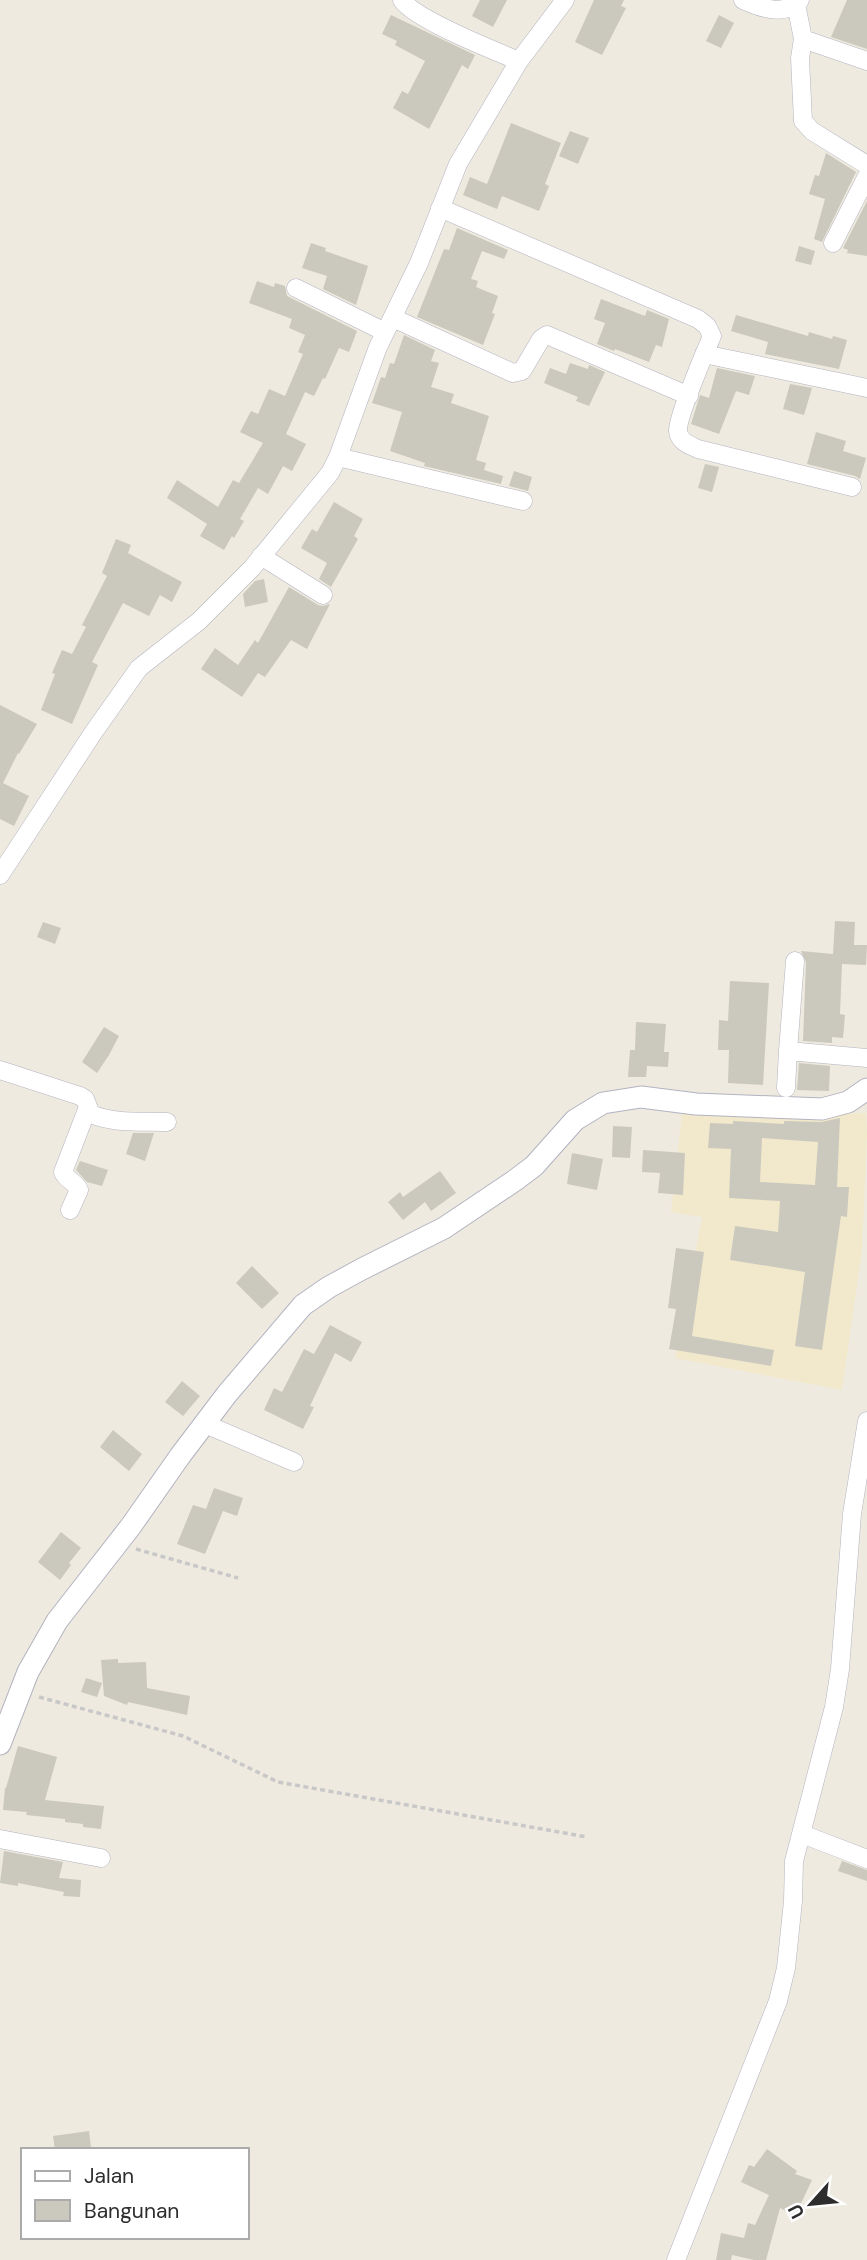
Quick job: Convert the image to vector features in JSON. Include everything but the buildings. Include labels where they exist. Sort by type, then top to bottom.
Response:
[{"type":"street","points":[[402,0],[410,9],[435,23],[519,61]]},
{"type":"street","points":[[0,875],[139,668],[199,621],[252,568],[330,473],[368,373],[419,263],[458,164],[519,61],[565,0]]},
{"type":"street","points":[[743,0],[769,9],[789,8],[798,2],[803,39],[800,58],[803,121],[812,131],[867,165]]},
{"type":"street","points":[[803,39],[867,61]]},
{"type":"street","points":[[834,243],[867,176]]},
{"type":"street","points":[[440,208],[698,319],[707,326],[712,336],[681,414],[678,432],[683,442],[698,449],[852,487]]},
{"type":"street","points":[[296,288],[513,373],[522,371],[541,339],[547,335],[689,396]]},
{"type":"street","points":[[704,354],[867,388]]},
{"type":"street","points":[[338,457],[523,501]]},
{"type":"street","points":[[261,555],[323,595]]},
{"type":"street","points":[[786,1088],[794,961]]},
{"type":"street","points":[[788,1051],[867,1058]]},
{"type":"street","points":[[0,1070],[80,1096],[85,1099],[91,1114],[109,1120],[167,1122]]},
{"type":"street","points":[[0,1744],[27,1672],[43,1642],[227,1394],[303,1305],[329,1287],[444,1227],[480,1204],[534,1166],[575,1120],[603,1103],[641,1097],[696,1104],[822,1110],[848,1102],[867,1089]]},
{"type":"street","points":[[70,1210],[78,1188],[63,1172],[88,1107]]},
{"type":"street","points":[[676,2260],[778,2001],[786,1968],[794,1861],[834,1707],[840,1669],[852,1514],[867,1421]]},
{"type":"street","points":[[205,1424],[294,1462]]},
{"type":"street","points":[[802,1834],[867,1859]]},
{"type":"street","points":[[0,1839],[101,1858]]},
{"type":"path","points":[[117,1544],[238,1578]]},
{"type":"path","points":[[20,1692],[183,1736],[278,1782],[587,1837]]},
{"type":"shaded area","points":[[682,1113],[866,1113],[862,1251],[842,1390],[675,1358],[702,1217],[671,1212]]}]
